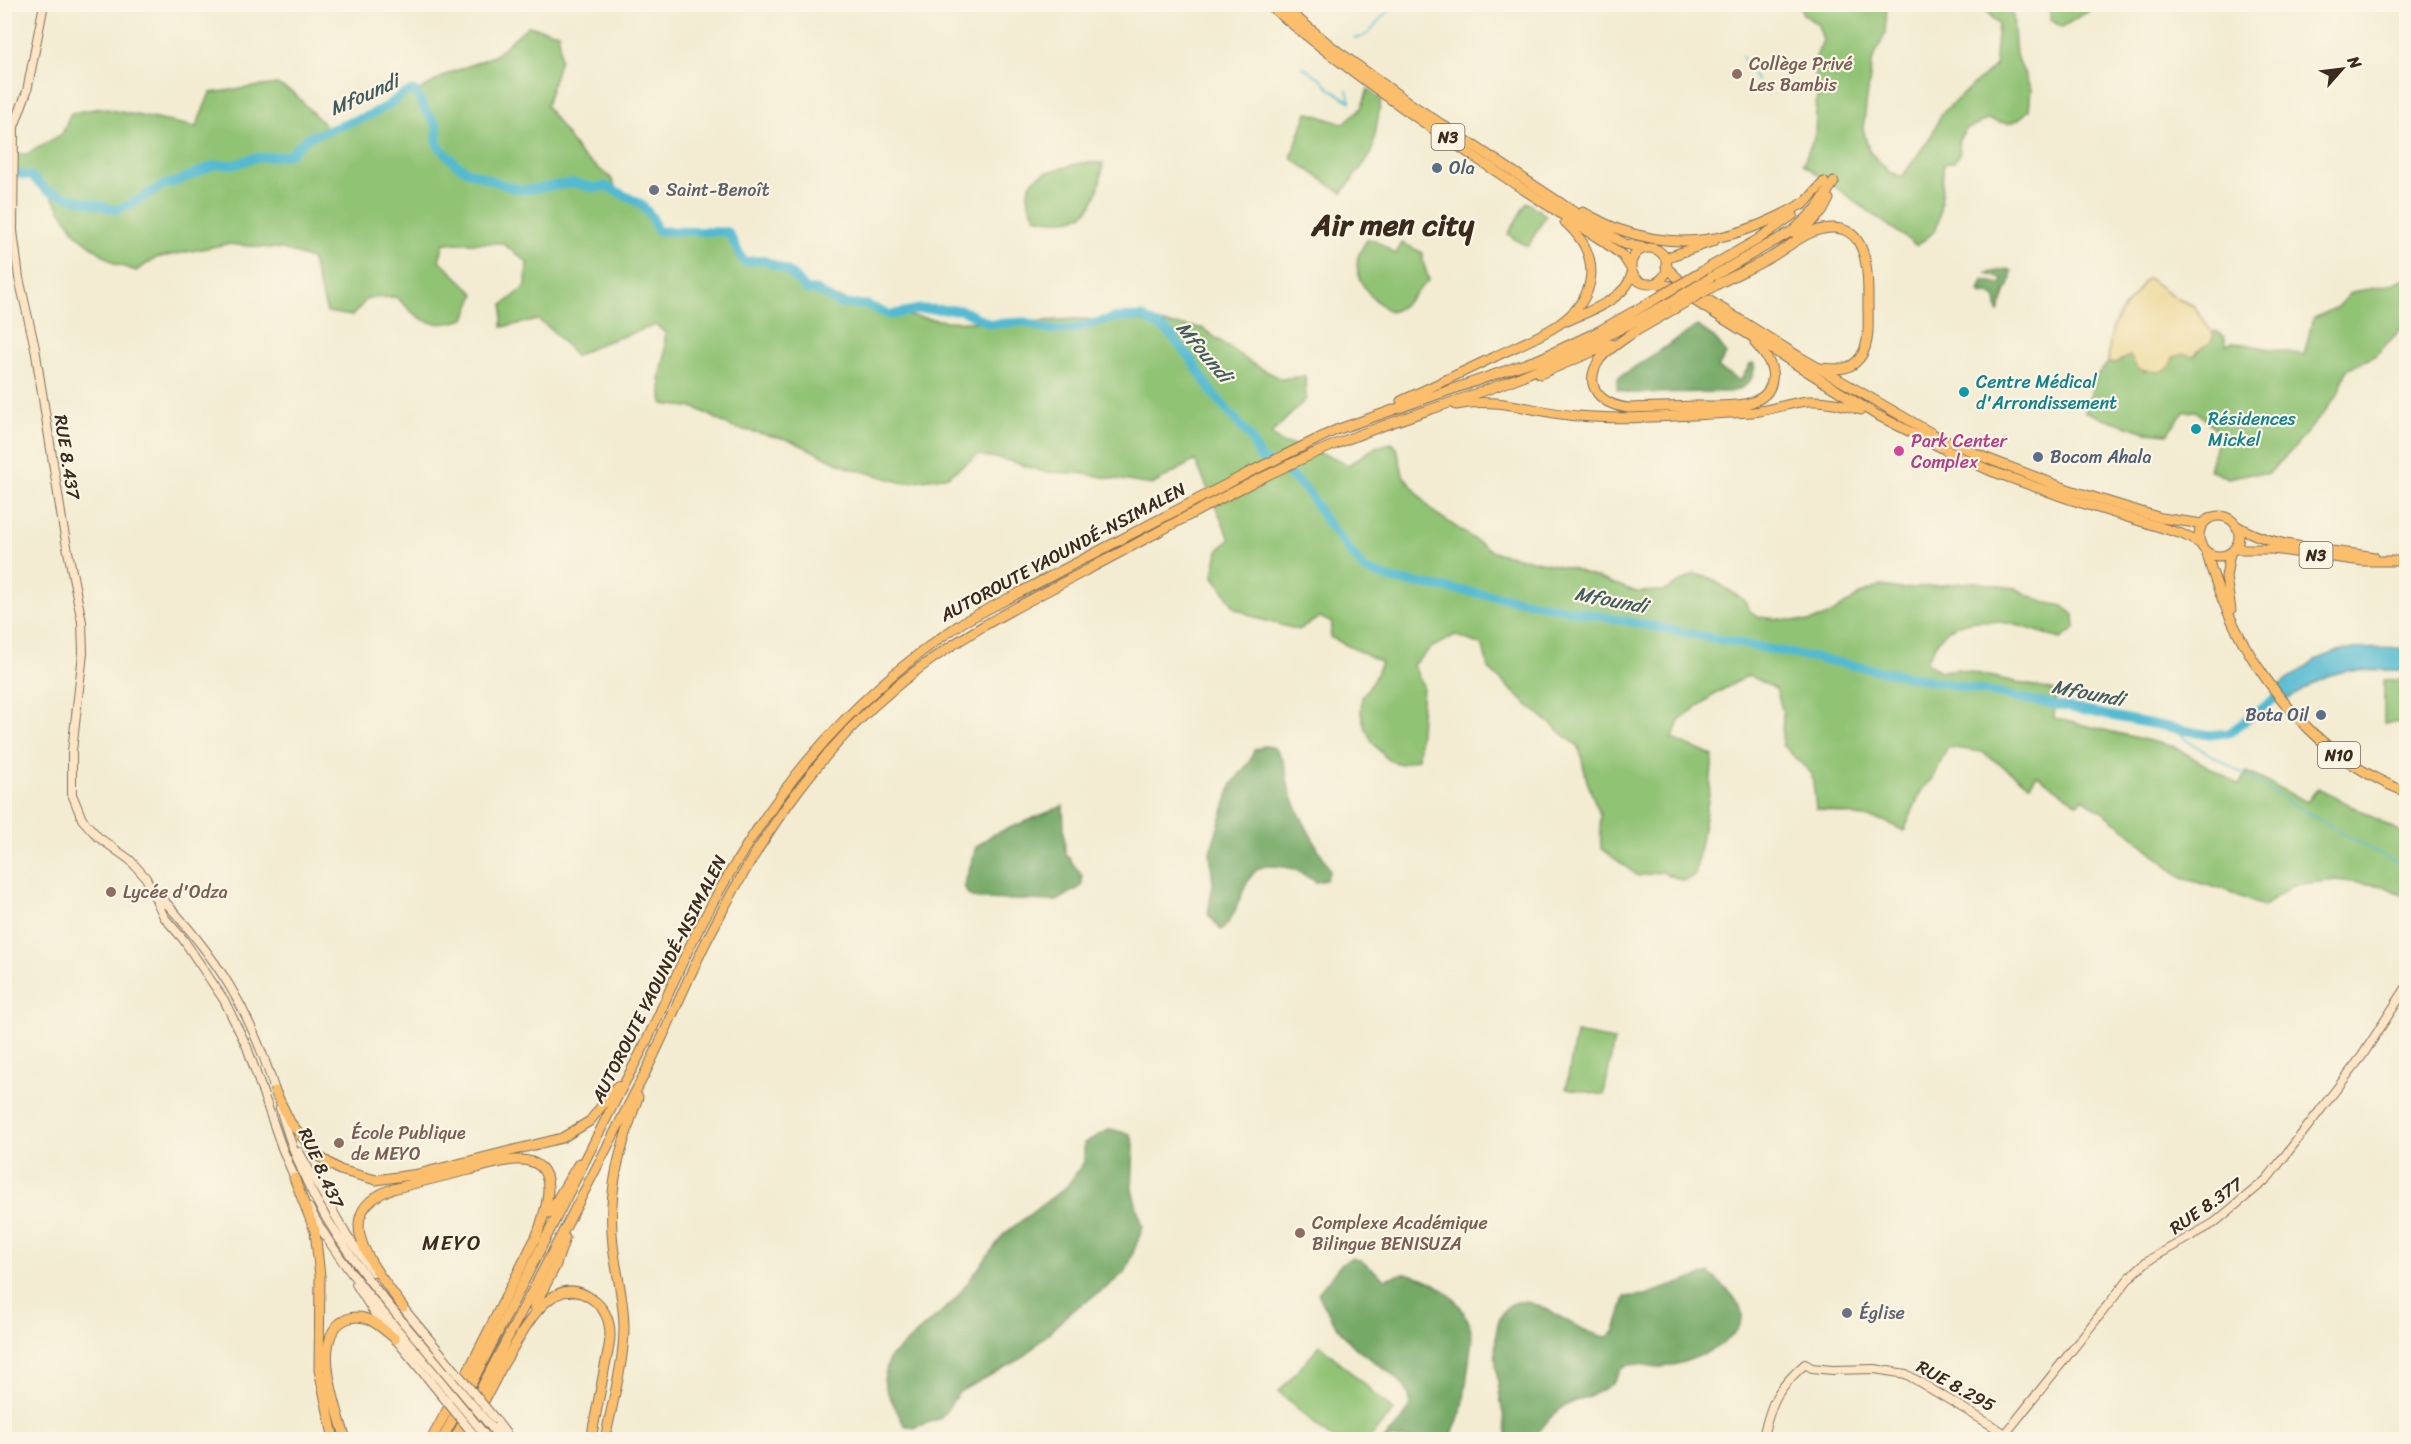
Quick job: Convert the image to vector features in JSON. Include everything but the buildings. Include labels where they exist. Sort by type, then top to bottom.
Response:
[{"type":"highway","name":"N3","points":[[1268,4],[1360,76],[1534,190],[1625,244],[1656,249],[1686,286],[1817,368],[1909,421],[1986,458],[2067,489],[2161,518],[2204,524],[2215,516],[2221,516],[2228,518],[2249,533],[2298,545],[2402,561]]},
{"type":"highway","name":"N3","points":[[1280,4],[1392,91],[1609,245],[1623,256],[1639,281],[1671,286],[1875,414],[1991,471],[2072,501],[2182,534],[2218,556],[2232,551],[2260,548],[2363,561],[2402,561]]},
{"type":"highway","name":"AUTOROUTE YAOUNDÉ-NSIMALEN","points":[[454,1440],[575,1211],[650,1064],[706,942],[756,851],[808,777],[861,719],[891,691],[958,641],[1252,483],[1360,434],[1509,381],[1581,351],[1666,303],[1701,272],[1776,228],[1807,201],[1824,182]]},
{"type":"highway","name":"AUTOROUTE YAOUNDÉ-NSIMALEN","points":[[442,1440],[645,1044],[695,936],[756,829],[818,747],[863,700],[897,670],[965,621],[1248,472],[1336,430],[1539,359],[1714,281],[1794,230],[1816,209],[1834,182],[1822,212],[1805,230],[1755,264]]},
{"type":"highway","points":[[1534,190],[1618,230],[1639,236],[1672,240],[1719,239]]},
{"type":"highway","points":[[1534,190],[1583,241],[1592,264],[1592,276],[1579,306],[1557,326]]},
{"type":"highway","points":[[1655,283],[1663,278],[1666,263],[1719,239],[1770,222],[1807,201]]},
{"type":"highway","points":[[1714,281],[1768,258],[1811,233],[1823,229],[1839,229],[1852,235],[1862,248],[1868,267],[1868,334],[1865,348],[1858,361],[1848,368],[1836,370],[1817,368]]},
{"type":"highway","points":[[1336,430],[1447,380],[1621,292],[1630,280],[1634,255],[1644,248]]},
{"type":"highway","points":[[1666,303],[1634,332],[1608,351],[1596,366],[1593,377],[1594,387],[1605,402],[1613,406],[1629,408],[1732,405],[1760,398],[1771,386],[1772,366],[1748,335]]},
{"type":"highway","points":[[1509,381],[1529,378],[1565,365],[1634,332]]},
{"type":"highway","points":[[1400,420],[1464,403],[1494,401],[1548,413],[1599,417],[1753,412],[1809,401],[1836,403],[1875,414]]},
{"type":"highway","points":[[2204,524],[2199,534],[2204,548]]},
{"type":"highway","points":[[2232,551],[2239,538],[2237,526]]},
{"type":"highway","name":"N10","points":[[2204,548],[2220,596],[2258,666],[2283,702],[2337,754],[2380,780],[2406,792]]},
{"type":"highway","name":"N10","points":[[2232,551],[2226,577],[2227,593],[2237,626]]},
{"type":"highway","points":[[275,1091],[290,1122],[318,1156],[340,1170],[356,1176],[376,1180],[394,1179],[544,1144],[576,1131],[605,1104],[645,1044]]},
{"type":"highway","points":[[605,1440],[623,1347],[622,1306],[611,1223],[614,1176],[622,1142],[650,1064]]},
{"type":"highway","points":[[432,1440],[566,1182],[600,1131]]},
{"type":"highway","points":[[403,1307],[377,1270],[360,1237],[360,1216],[364,1206],[378,1195],[502,1162],[526,1160],[536,1164],[544,1172],[549,1190],[549,1202],[536,1238]]},
{"type":"highway","points":[[294,1178],[315,1231],[320,1276],[319,1370],[334,1440]]},
{"type":"highway","points":[[464,1440],[555,1267],[575,1211]]},
{"type":"highway","points":[[504,1363],[542,1304],[549,1298],[568,1292],[578,1293],[600,1305],[608,1317],[610,1335],[591,1440]]},
{"type":"highway","points":[[346,1440],[327,1365],[327,1344],[334,1328],[344,1320],[353,1317],[365,1318],[375,1322],[395,1339]]},
{"type":"main road","name":"RUE 8.437","points":[[44,4],[27,91],[14,127],[13,231],[19,278],[34,348],[63,526],[82,622],[83,653],[72,751],[72,794],[82,819],[98,837],[130,860],[146,878],[164,917],[183,939],[211,979],[237,1024],[294,1178],[322,1232],[436,1383],[484,1438]]},
{"type":"main road","name":"RUE 8.437","points":[[151,887],[193,933],[225,976],[260,1047],[287,1131],[310,1189],[330,1225],[371,1283],[444,1371],[508,1439]]},
{"type":"main road","name":"RUE 8.377","points":[[2007,1432],[2130,1276],[2147,1261],[2214,1223],[2267,1179],[2362,1056],[2406,988]]},
{"type":"main road","points":[[287,1131],[347,1236],[449,1363],[493,1423]]},
{"type":"main road","points":[[338,1255],[375,1314],[436,1383]]},
{"type":"main road","name":"RUE 8.295","points":[[1762,1440],[1774,1398],[1784,1384],[1805,1364],[1812,1368],[1832,1370],[1884,1369],[1906,1374],[2007,1432],[2016,1440]]},
{"type":"green space","points":[[2048,4],[2096,5],[2062,27],[2051,20]]},
{"type":"green space","points":[[1800,5],[1887,5],[1885,34],[1872,62],[1863,128],[1869,151],[1889,172],[1902,177],[1931,136],[1942,113],[1997,64],[1995,56],[1998,24],[1981,5],[2012,5],[2016,55],[2031,89],[2029,110],[2015,122],[2001,123],[1988,119],[1965,130],[1958,141],[1960,152],[1954,162],[1944,164],[1940,209],[1935,230],[1917,246],[1803,164],[1815,135],[1817,91],[1814,62],[1823,40],[1818,25],[1803,14]]},
{"type":"green space","points":[[528,26],[559,33],[560,59],[546,106],[581,155],[611,178],[618,192],[641,204],[652,217],[659,231],[728,232],[744,262],[763,260],[788,271],[807,290],[903,315],[946,321],[1012,323],[1074,319],[1136,321],[1202,328],[1251,363],[1281,379],[1305,376],[1306,399],[1271,434],[1284,444],[1293,444],[1333,457],[1348,465],[1376,447],[1391,443],[1397,448],[1403,475],[1431,510],[1493,552],[1570,568],[1637,592],[1664,591],[1695,574],[1710,578],[1744,600],[1750,611],[1759,617],[1809,622],[1831,614],[1861,594],[1881,586],[1902,589],[1974,582],[2015,588],[2043,602],[2063,606],[2074,615],[2075,629],[2061,639],[2020,626],[1977,621],[1949,629],[1927,659],[1928,664],[1941,671],[1958,669],[2056,691],[2054,718],[2175,747],[2239,785],[2247,772],[2307,802],[2318,788],[2406,835],[2406,897],[2384,886],[2336,880],[2293,885],[2263,907],[2228,891],[2182,878],[2120,825],[2083,798],[2078,804],[2037,775],[2030,785],[1982,752],[1948,747],[1934,776],[1921,791],[1904,831],[1884,821],[1816,808],[1812,774],[1782,745],[1783,712],[1776,689],[1749,675],[1715,694],[1679,721],[1672,739],[1713,756],[1710,788],[1695,875],[1684,881],[1662,872],[1638,876],[1601,848],[1600,815],[1587,781],[1579,747],[1525,703],[1488,668],[1483,646],[1455,635],[1431,648],[1413,665],[1423,686],[1418,759],[1401,764],[1388,760],[1373,743],[1365,728],[1361,713],[1362,697],[1374,679],[1381,662],[1330,637],[1332,623],[1320,617],[1299,630],[1259,619],[1235,608],[1213,575],[1218,551],[1230,539],[1195,460],[1152,485],[1079,473],[1045,472],[1006,460],[978,455],[948,476],[904,483],[847,467],[790,440],[731,427],[696,408],[663,404],[660,377],[665,356],[665,333],[656,325],[600,344],[575,356],[553,331],[538,320],[502,327],[503,305],[526,286],[527,262],[502,243],[444,243],[439,260],[475,294],[465,319],[443,324],[427,321],[412,312],[396,297],[368,298],[352,316],[327,312],[311,259],[283,249],[227,244],[156,258],[136,271],[115,264],[77,235],[48,191],[31,176],[5,171],[4,155],[27,154],[62,134],[71,113],[101,108],[196,127],[210,93],[277,84],[294,93],[328,129],[370,115],[402,95],[416,92],[450,73],[494,56]]},
{"type":"green space","points":[[1368,89],[1381,100],[1372,153],[1342,193],[1291,158],[1307,112],[1343,124],[1362,107]]},
{"type":"green space","points":[[1081,163],[1103,163],[1097,193],[1086,212],[1066,220],[1035,217],[1029,203],[1028,192],[1031,183],[1046,173]]},
{"type":"green space","points":[[1527,202],[1546,215],[1528,246],[1508,234]]},
{"type":"green space","points":[[1367,240],[1375,240],[1396,254],[1402,243],[1423,253],[1423,262],[1429,280],[1406,303],[1390,312],[1365,289],[1358,274],[1358,257]]},
{"type":"green space","points":[[2008,269],[2012,271],[2009,287],[1998,313],[1996,299],[1988,293],[1981,294],[1979,291],[1983,280],[2002,284],[2002,279],[1987,273]]},
{"type":"green space","points":[[2406,278],[2406,324],[2376,355],[2347,370],[2337,396],[2296,446],[2268,474],[2247,474],[2228,478],[2209,470],[2219,432],[2196,411],[2184,412],[2168,434],[2146,432],[2085,412],[2096,377],[2108,363],[2115,363],[2130,356],[2144,372],[2182,354],[2194,356],[2212,339],[2214,335],[2212,332],[2216,331],[2225,337],[2226,345],[2233,342],[2304,355],[2313,318],[2338,307],[2352,292],[2387,286]]},
{"type":"green space","points":[[1697,326],[1714,338],[1726,354],[1718,368],[1740,381],[1751,363],[1755,364],[1753,375],[1745,386],[1730,392],[1628,393],[1617,389],[1618,378]]},
{"type":"green space","points":[[2384,680],[2406,680],[2406,727],[2399,723],[2384,723]]},
{"type":"green space","points":[[1264,746],[1273,747],[1283,760],[1295,804],[1330,870],[1326,880],[1316,882],[1289,868],[1269,866],[1260,868],[1247,882],[1234,914],[1221,930],[1208,914],[1213,884],[1210,852],[1232,784],[1250,761],[1254,750]]},
{"type":"green space","points":[[1063,806],[1065,853],[1082,876],[1082,886],[1057,901],[977,899],[968,895],[964,886],[976,847],[992,835]]},
{"type":"green space","points":[[1576,1033],[1614,1040],[1604,1095],[1566,1088]]},
{"type":"green space","points":[[1110,1129],[1130,1134],[1134,1144],[1132,1190],[1143,1227],[1126,1271],[1105,1289],[1071,1311],[1023,1358],[959,1392],[941,1418],[913,1428],[904,1425],[886,1389],[884,1379],[889,1358],[954,1301],[1004,1234],[1067,1186],[1084,1162],[1084,1143]]},
{"type":"green space","points":[[1351,1258],[1360,1260],[1385,1279],[1410,1274],[1424,1278],[1453,1298],[1466,1316],[1472,1338],[1463,1407],[1450,1439],[1384,1439],[1407,1412],[1410,1401],[1408,1393],[1397,1379],[1358,1350],[1346,1338],[1330,1316],[1318,1293],[1342,1263]]},
{"type":"green space","points":[[1709,1273],[1730,1292],[1741,1310],[1740,1326],[1733,1335],[1710,1351],[1671,1366],[1629,1365],[1621,1370],[1613,1382],[1605,1388],[1557,1411],[1533,1439],[1508,1439],[1497,1378],[1495,1352],[1497,1329],[1503,1312],[1516,1302],[1536,1305],[1588,1332],[1607,1337],[1615,1331],[1625,1297],[1645,1295]]},
{"type":"green space","points":[[1320,1345],[1394,1411],[1368,1439],[1332,1439],[1279,1392]]},
{"type":"sand","points":[[2148,278],[2176,298],[2194,306],[2214,335],[2210,343],[2193,356],[2182,354],[2173,357],[2170,367],[2160,372],[2138,370],[2130,356],[2115,363],[2108,363],[2114,325]]},
{"type":"water","points":[[2406,648],[2406,670],[2346,671],[2327,676],[2283,702],[2274,689],[2318,659],[2344,649]]},
{"type":"waterway","points":[[1354,38],[1367,34],[1393,4]]},
{"type":"waterway","points":[[1742,56],[1751,72]]},
{"type":"waterway","points":[[1301,66],[1351,102]]},
{"type":"waterway","points":[[1752,74],[1757,81]]},
{"type":"waterway","points":[[1347,90],[1350,101]]},
{"type":"waterway","name":"Mfoundi","points":[[4,171],[31,176],[48,191],[116,210],[164,185],[214,165],[237,164],[253,158],[290,154],[307,138],[370,115],[402,95],[411,91],[416,92],[425,110],[437,125],[437,144],[456,164],[467,171],[512,188],[526,190],[573,183],[595,188],[606,186],[641,204],[652,217],[659,231],[728,232],[744,262],[763,260],[788,271],[807,290],[816,290],[839,304],[867,305],[890,315],[920,309],[962,310],[990,324],[1025,322],[1044,329],[1068,330],[1114,318],[1143,317],[1168,332],[1191,359],[1211,391],[1251,438],[1260,458],[1288,473],[1308,492],[1323,517],[1365,570],[1395,580],[1508,598],[2209,735],[2229,733],[2285,691]]},
{"type":"waterway","points":[[2178,729],[2186,740],[2348,837],[2406,867]]},
{"type":"place","name":"Collège Privé Les Bambis","points":[[1737,74]]},
{"type":"place","name":"Ola","points":[[1437,168]]},
{"type":"place","name":"Saint-Benoît","points":[[654,190]]},
{"type":"place","name":"Centre Médical d'Arrondissement","points":[[1964,392]]},
{"type":"place","name":"Résidences Mickel","points":[[2196,429]]},
{"type":"place","name":"Park Center Complex","points":[[1899,451]]},
{"type":"place","name":"Bocom Ahala","points":[[2038,457]]},
{"type":"place","name":"Bota Oil","points":[[2321,715]]},
{"type":"place","name":"Lycée d'Odza","points":[[111,892]]},
{"type":"place","name":"École Publique de MEYO","points":[[339,1143]]},
{"type":"place","name":"Complexe Académique Bilingue BENISUZA","points":[[1300,1233]]},
{"type":"place","name":"Église","points":[[1847,1313]]},
{"type":"district","name":"Air men city","points":[[1393,225]]},
{"type":"district","name":"MEYO","points":[[452,1243]]}]
